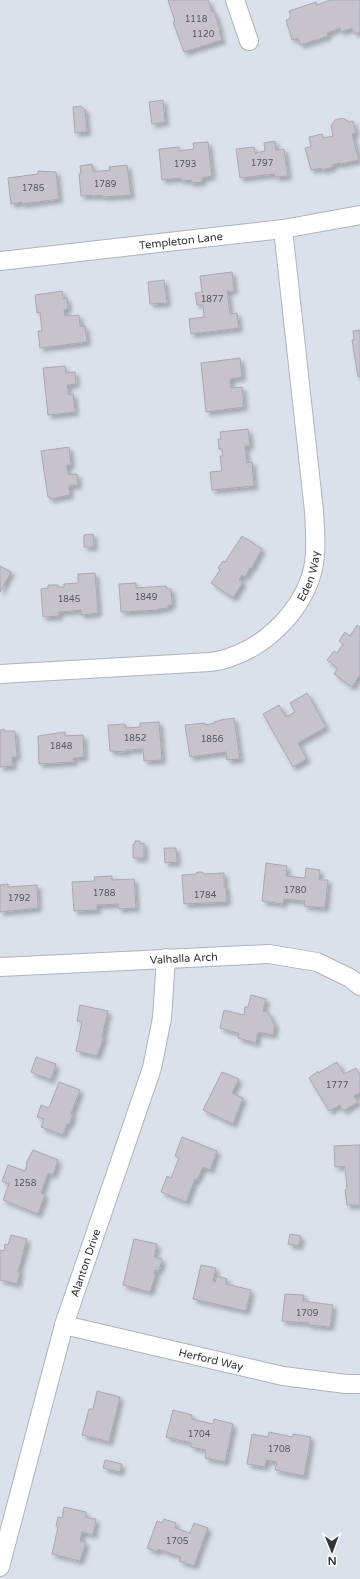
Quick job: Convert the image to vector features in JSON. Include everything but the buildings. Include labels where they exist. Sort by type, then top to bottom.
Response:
[{"type":"street","points":[[235,0],[249,41]]},
{"type":"street","name":"Templeton Lane","points":[[0,261],[283,229],[360,214]]},
{"type":"street","name":"Eden Way","points":[[0,674],[210,662],[230,658],[263,640],[285,621],[298,604],[306,589],[313,568],[315,549],[314,511],[283,229]]},
{"type":"street","name":"Valhalla Arch","points":[[0,967],[269,954],[317,962],[350,978],[360,986]]},
{"type":"street","name":"Alanton Drive","points":[[0,1567],[64,1326],[152,1068],[162,1018],[166,958]]},
{"type":"street","name":"Herford Way","points":[[64,1326],[283,1376],[346,1384],[360,1384]]}]
